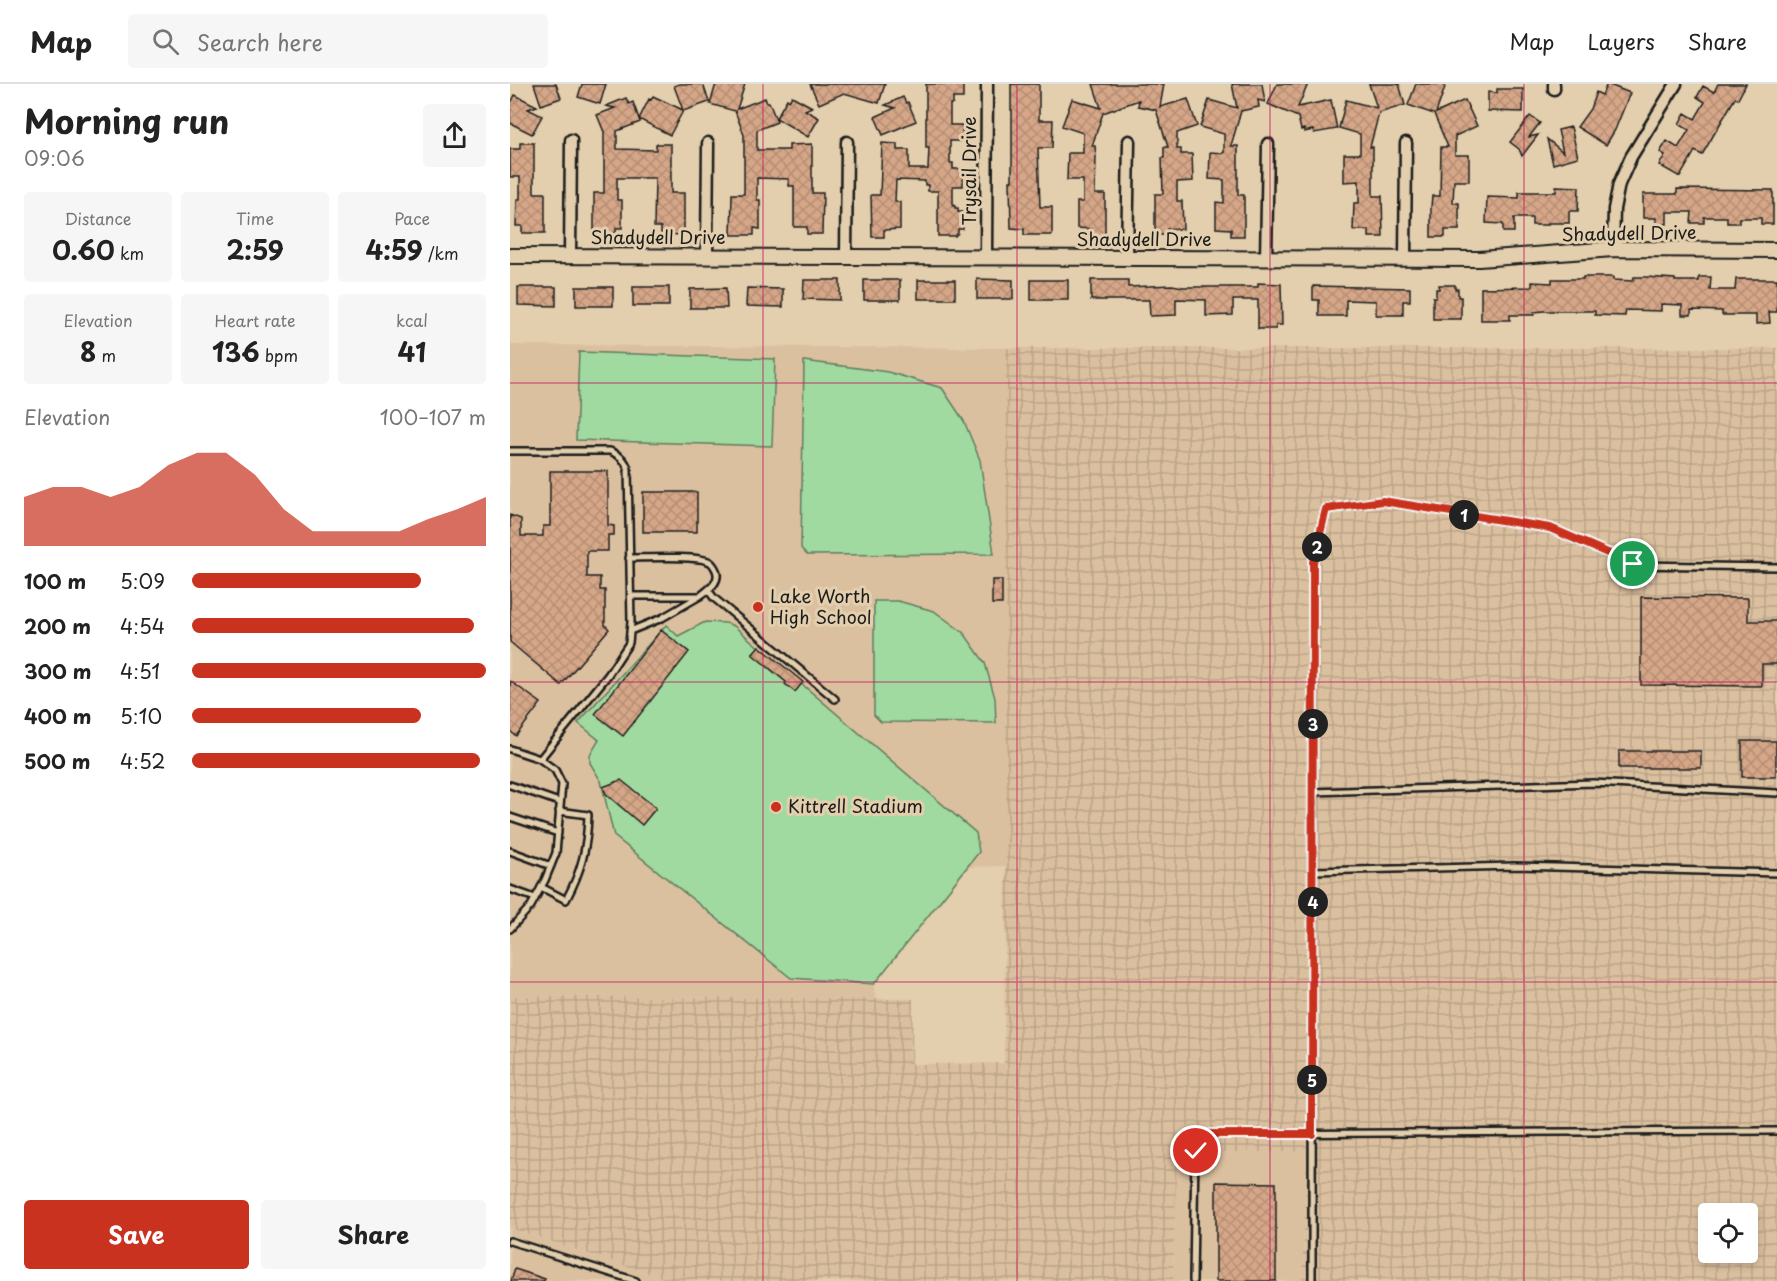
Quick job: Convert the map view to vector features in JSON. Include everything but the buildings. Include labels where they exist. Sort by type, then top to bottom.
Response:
[{"type":"street","name":"Trysail Drive","points":[[986,257],[987,84]]},
{"type":"street","points":[[1613,249],[1614,209],[1619,184],[1631,157],[1676,84]]},
{"type":"street","points":[[570,256],[571,140]]},
{"type":"street","points":[[1127,258],[1129,141]]},
{"type":"street","points":[[846,257],[847,142]]},
{"type":"street","points":[[707,256],[708,143]]},
{"type":"street","points":[[1404,259],[1406,143]]},
{"type":"street","points":[[1266,259],[1268,144]]},
{"type":"street","name":"Shadydell Drive","points":[[510,256],[1479,259],[1613,249],[1777,250]]},
{"type":"lane","points":[[510,451],[610,451],[626,462],[628,469],[631,596],[629,643],[608,675],[540,759]]},
{"type":"lane","points":[[1312,1281],[1313,562],[1326,509],[1383,501],[1550,528],[1633,564],[1777,567]]},
{"type":"lane","points":[[629,558],[699,558],[710,562],[717,575],[714,585],[700,596],[662,618],[630,631]]},
{"type":"lane","points":[[708,590],[714,598],[835,699]]},
{"type":"lane","points":[[631,596],[700,596]]},
{"type":"lane","points":[[510,749],[540,759],[555,770],[562,784],[556,853],[531,906],[511,927]]},
{"type":"lane","points":[[1313,792],[1593,783],[1777,793]]},
{"type":"lane","points":[[510,785],[559,802]]},
{"type":"lane","points":[[541,887],[566,900],[575,883],[587,845],[588,815],[559,812]]},
{"type":"lane","points":[[510,817],[558,833]]},
{"type":"lane","points":[[510,851],[551,866]]},
{"type":"lane","points":[[1313,871],[1515,867],[1777,873]]},
{"type":"lane","points":[[510,889],[535,898]]},
{"type":"lane","points":[[1193,1281],[1197,1143],[1209,1134],[1777,1131]]},
{"type":"lane","points":[[510,1241],[636,1281]]},
{"type":"shaded area","name":"Lake Worth High School","points":[[510,345],[1006,348],[1006,866],[969,867],[874,984],[875,999],[510,996]]},
{"type":"shaded area","points":[[1006,348],[1777,348],[1777,1281],[1302,1281],[1307,1152],[1177,1152],[1173,1281],[672,1281],[510,1228],[510,996],[913,999],[912,1064],[1004,1063]]},
{"type":"shaded area","points":[[1176,1152],[1307,1152],[1302,1281],[1173,1281]]},
{"type":"shaded area","points":[[510,1228],[672,1281],[510,1281]]},
{"type":"green space","points":[[579,352],[775,359],[772,446],[576,440]]},
{"type":"green space","points":[[804,361],[888,372],[942,388],[964,421],[980,460],[994,554],[807,555],[801,548]]},
{"type":"green space","points":[[874,601],[898,601],[934,611],[964,633],[985,663],[995,698],[996,723],[881,722],[874,715]]},
{"type":"green space","name":"Kittrell Stadium","points":[[705,622],[726,623],[734,626],[976,833],[979,852],[874,984],[791,978],[614,836],[601,781],[590,763],[590,755],[599,740],[578,723],[666,625],[678,636]]},
{"type":"place","name":"Lake Worth High School","points":[[758,607]]},
{"type":"place","name":"Kittrell Stadium","points":[[776,807]]},
{"type":"route","points":[[1196,1151],[1197,1143],[1209,1134],[1312,1134],[1313,562],[1326,509],[1383,501],[1550,528],[1633,564]]}]
